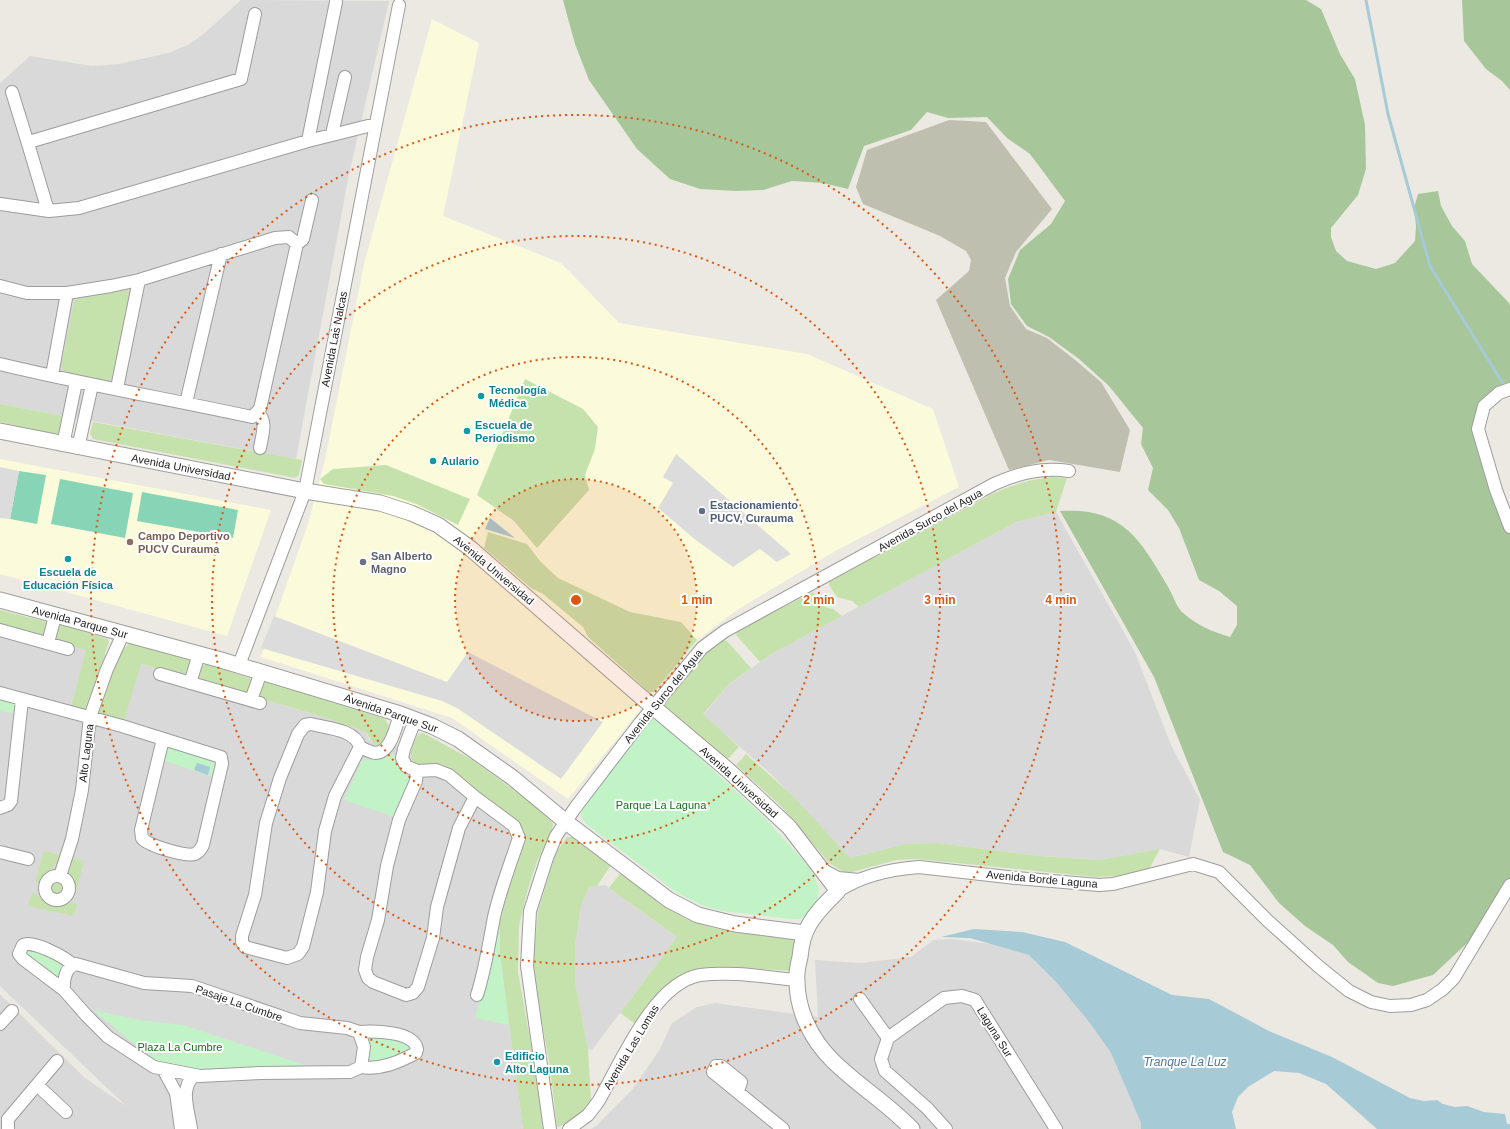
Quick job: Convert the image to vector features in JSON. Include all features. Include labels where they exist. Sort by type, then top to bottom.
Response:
[{"type":"street","points":[[308,141],[336,2]]},
{"type":"street","name":"Avenida Las Nalcas","points":[[240,666],[305,491],[399,5]]},
{"type":"street","points":[[29,147],[29,142],[33,140],[241,79],[255,14]]},
{"type":"street","points":[[332,134],[346,77]]},
{"type":"street","points":[[12,92],[49,211]]},
{"type":"street","points":[[0,204],[49,211],[79,208],[332,134],[376,124]]},
{"type":"street","points":[[0,364],[52,375],[76,382],[117,388],[252,417],[260,409],[297,244],[303,239],[312,200]]},
{"type":"street","points":[[0,286],[26,293],[66,293],[139,280],[275,238],[289,237],[297,244]]},
{"type":"street","points":[[186,403],[222,254]]},
{"type":"street","points":[[117,388],[139,280]]},
{"type":"street","points":[[52,375],[66,293]]},
{"type":"street","points":[[63,445],[76,382]]},
{"type":"street","points":[[78,448],[92,385]]},
{"type":"street","points":[[1510,389],[1499,393],[1484,406],[1478,429],[1496,490],[1510,527]]},
{"type":"street","points":[[257,412],[262,417],[264,422],[260,448]]},
{"type":"street","name":"Avenida Universidad","points":[[0,431],[78,448],[305,491],[380,503],[411,513],[438,525],[470,548],[652,707],[728,770],[772,810],[789,828],[838,891]]},
{"type":"street","name":"Avenida Surco del Agua","points":[[550,1129],[527,966],[530,911],[547,858],[556,836],[652,707],[702,648],[725,631],[994,484],[1040,470],[1069,471]]},
{"type":"street","name":"Avenida Parque Sur","points":[[0,600],[199,654],[400,714],[415,720],[458,739],[513,778],[566,822],[669,900],[698,915],[735,924],[805,933]]},
{"type":"street","points":[[48,643],[55,616]]},
{"type":"street","points":[[0,630],[68,649]]},
{"type":"street","name":"Alto Laguna","points":[[60,876],[72,839],[82,790],[90,717],[107,669],[123,634]]},
{"type":"street","points":[[190,683],[199,654]]},
{"type":"street","points":[[160,674],[255,702],[261,672]]},
{"type":"street","points":[[0,693],[90,717],[163,739],[221,757],[222,760],[203,845],[199,852],[192,854],[150,845],[144,841],[141,834],[163,739]]},
{"type":"street","points":[[0,808],[8,806],[11,801],[22,700]]},
{"type":"street","points":[[360,747],[335,796],[325,831],[317,892],[303,947],[298,954],[286,958],[245,947],[242,942],[242,936],[255,895],[266,823],[280,778],[298,734],[305,725],[310,724],[349,734],[355,738],[360,747],[373,752],[384,750],[390,743],[400,714]]},
{"type":"street","points":[[415,720],[402,758],[406,766],[417,771],[436,770],[449,775],[475,797],[514,826],[519,838],[504,877],[494,918],[486,966],[477,995]]},
{"type":"street","points":[[417,771],[416,781],[399,820],[387,866],[378,920],[364,970],[368,978],[373,982],[406,995],[413,993],[418,986],[434,938],[438,907],[459,828],[475,797]]},
{"type":"street","points":[[0,852],[28,859]]},
{"type":"street","name":"Avenida Borde Laguna","points":[[912,1129],[900,1116],[838,1066],[823,1050],[805,1018],[798,993],[796,980],[801,944],[805,933],[822,908],[838,891],[862,880],[903,868],[918,867],[1016,878],[1112,884],[1193,864],[1219,872],[1268,921],[1349,991],[1371,1002],[1390,1006],[1411,1005],[1427,1000],[1449,983],[1471,953],[1509,886]]},
{"type":"street","points":[[822,870],[838,878],[862,880]]},
{"type":"street","points":[[822,870],[826,892],[822,908]]},
{"type":"street","name":"Pasaje La Cumbre","points":[[29,943],[65,957],[73,965],[76,964],[144,983],[192,986],[300,1024],[347,1028],[359,1032],[383,1031],[408,1038],[417,1045],[416,1053],[376,1069],[362,1067],[350,1072],[194,1076],[154,1067],[108,1036],[86,1015],[64,990],[23,959],[19,954],[19,950],[23,945],[29,943]]},
{"type":"street","points":[[64,990],[64,980],[73,965]]},
{"type":"street","name":"Avenida Las Lomas","points":[[569,1129],[588,1115],[598,1102],[651,1010],[672,989],[684,981],[698,976],[730,973],[796,980]]},
{"type":"street","name":"Laguna Sur","points":[[888,1038],[944,998],[962,996],[975,1000],[1056,1129]]},
{"type":"street","points":[[860,999],[888,1038],[880,1059],[884,1072],[927,1108],[946,1129]]},
{"type":"street","points":[[0,1024],[12,1011]]},
{"type":"street","points":[[359,1032],[364,1047],[362,1067]]},
{"type":"street","points":[[8,1129],[8,1120],[57,1061]]},
{"type":"street","points":[[163,1069],[174,1086],[183,1120],[191,1129]]},
{"type":"street","points":[[183,1120],[188,1081],[194,1076]]},
{"type":"street","points":[[37,1085],[66,1112]]},
{"type":"street","points":[[738,1091],[783,1129]]},
{"type":"shaded area","points":[[241,0],[389,1],[349,174],[296,459],[0,404],[0,83],[30,56],[92,66],[119,64],[168,53],[188,45],[206,32]]},
{"type":"shaded area","points":[[432,19],[479,43],[443,216],[561,263],[619,323],[807,354],[933,409],[959,487],[837,550],[737,610],[697,640],[568,799],[452,718],[261,657],[308,524],[325,460],[364,264]]},
{"type":"shaded area","points":[[949,120],[986,122],[1052,209],[1016,252],[1005,278],[1010,306],[1026,329],[1047,338],[1101,382],[1130,430],[1120,472],[1049,460],[1009,470],[936,300],[969,271],[971,260],[966,251],[940,236],[863,204],[856,187],[867,150]]},
{"type":"shaded area","name":"Estacionamiento PUCV, Curauma","points":[[676,454],[791,554],[777,562],[760,549],[733,567],[697,541],[658,508],[673,483],[663,477]]},
{"type":"shaded area","name":"Campo Deportivo PUCV Curauma","points":[[0,459],[271,510],[227,636],[0,574]]},
{"type":"shaded area","points":[[0,467],[19,471],[10,519],[0,518]]},
{"type":"shaded area","points":[[1056,512],[1134,650],[1171,745],[1200,800],[1189,857],[1160,849],[1099,860],[1040,856],[937,843],[905,844],[850,858],[771,774],[703,715],[729,684],[773,653],[1016,522]]},
{"type":"shaded area","points":[[274,616],[447,682],[468,652],[603,722],[561,779],[457,708],[442,701],[261,648]]},
{"type":"shaded area","points":[[0,635],[71,646],[159,669],[263,707],[265,700],[323,717],[366,732],[369,740],[386,742],[411,751],[410,755],[422,765],[436,762],[446,766],[521,824],[525,833],[525,840],[500,954],[523,1129],[0,1129],[0,994],[85,1078],[126,1106],[0,986]]},
{"type":"shaded area","points":[[605,885],[677,937],[592,1050],[588,1049],[575,982],[575,946],[581,906],[589,887]]},
{"type":"shaded area","points":[[951,939],[999,945],[1029,955],[1057,983],[1089,1020],[1111,1053],[1141,1123],[1141,1129],[591,1129],[596,1126],[632,1090],[660,1049],[672,1023],[697,1007],[715,1003],[818,1017],[815,960],[861,963],[911,957],[933,940]]},
{"type":"green space","points":[[563,0],[1306,0],[1321,9],[1340,54],[1355,79],[1365,125],[1366,169],[1358,195],[1331,228],[1331,237],[1336,251],[1347,261],[1376,269],[1395,263],[1415,241],[1416,226],[1414,208],[1418,194],[1438,191],[1441,206],[1452,226],[1465,241],[1472,264],[1509,303],[1510,306],[1510,389],[1495,399],[1479,422],[1510,531],[1510,887],[1478,933],[1433,975],[1393,986],[1378,983],[1348,962],[1333,945],[1305,926],[1279,903],[1250,865],[1223,852],[1154,677],[1060,511],[1081,511],[1099,514],[1126,528],[1137,539],[1157,568],[1182,612],[1198,624],[1230,637],[1237,625],[1237,606],[1219,591],[1199,580],[1179,528],[1168,510],[1148,490],[1153,468],[1141,444],[1143,428],[1109,386],[1079,359],[1049,337],[1027,326],[1011,304],[1008,279],[1020,250],[1051,224],[1065,201],[1030,154],[1007,138],[987,117],[948,118],[927,112],[911,130],[864,146],[848,189],[823,183],[792,181],[763,190],[736,191],[700,189],[670,179],[637,149],[589,80],[575,44]]},
{"type":"green space","points":[[1462,0],[1510,0],[1510,90],[1502,81],[1486,69],[1464,41]]},
{"type":"green space","points":[[128,290],[132,296],[115,378],[107,381],[64,371],[61,367],[75,299]]},
{"type":"green space","points":[[525,379],[583,409],[598,427],[595,449],[585,475],[589,490],[537,548],[514,521],[477,495]]},
{"type":"green space","points":[[0,404],[64,416],[60,432],[56,434],[0,422]]},
{"type":"green space","points":[[93,422],[302,460],[299,475],[295,478],[93,439],[90,433]]},
{"type":"green space","points":[[386,465],[470,499],[458,525],[416,504],[393,496],[324,484],[320,479],[333,469]]},
{"type":"green space","points":[[19,471],[46,475],[37,524],[10,519]]},
{"type":"green space","points":[[1052,477],[1067,478],[1056,512],[1016,522],[859,607],[852,601],[837,597],[829,585],[829,582],[992,494],[1022,483]]},
{"type":"green space","points":[[60,479],[133,493],[125,538],[51,524]]},
{"type":"green space","points":[[142,492],[238,510],[233,538],[137,521]]},
{"type":"green space","points":[[488,532],[527,544],[540,561],[558,578],[630,612],[681,622],[697,640],[654,692],[649,692],[588,637],[583,627],[543,594],[531,588],[484,548]]},
{"type":"green space","points":[[813,592],[825,607],[833,609],[842,616],[773,653],[760,662],[736,635],[737,631]]},
{"type":"green space","points":[[0,610],[47,622],[48,625],[45,637],[0,627]]},
{"type":"green space","points":[[60,624],[108,639],[109,642],[87,708],[83,710],[71,708],[86,650],[56,642],[54,638]]},
{"type":"green space","points":[[723,640],[727,641],[751,668],[729,684],[703,714],[739,747],[729,758],[726,758],[664,705],[706,652]]},
{"type":"green space","points":[[131,643],[192,661],[186,676],[141,664],[123,724],[99,715],[99,713],[115,663],[125,647]]},
{"type":"green space","points":[[206,664],[252,679],[249,694],[200,680],[198,675],[202,666]]},
{"type":"green space","points":[[265,681],[385,719],[389,726],[386,742],[376,745],[366,732],[323,717],[259,698],[263,683]]},
{"type":"green space","points":[[0,696],[18,702],[17,714],[0,711]]},
{"type":"green space","name":"Parque La Laguna","points":[[652,719],[658,720],[761,814],[810,868],[819,887],[818,899],[806,916],[801,919],[791,919],[722,911],[701,905],[676,892],[586,824],[581,816],[582,807]]},
{"type":"green space","points":[[423,733],[471,759],[548,815],[553,824],[551,833],[537,861],[527,892],[519,926],[518,972],[539,1088],[543,1129],[523,1129],[500,954],[500,923],[511,880],[525,840],[524,829],[446,766],[437,763],[421,765],[413,762],[411,759],[412,748],[418,734]]},
{"type":"green space","points":[[171,746],[215,760],[218,765],[213,777],[162,760],[166,748]]},
{"type":"green space","points":[[392,754],[398,758],[400,769],[409,777],[410,781],[395,817],[344,800],[362,760],[379,760]]},
{"type":"green space","points":[[746,754],[794,797],[850,858],[905,844],[937,843],[1040,856],[1099,860],[1160,849],[1149,869],[1116,876],[1096,877],[917,859],[896,860],[852,872],[844,872],[829,863],[781,806],[736,765]]},
{"type":"green space","points":[[567,837],[576,837],[611,865],[597,886],[589,887],[581,906],[575,946],[575,982],[588,1049],[591,1101],[583,1112],[566,1124],[557,1127],[550,1067],[534,980],[534,953],[538,911],[556,853]]},
{"type":"green space","points":[[44,851],[60,855],[53,867],[38,883],[35,882]]},
{"type":"green space","points":[[73,858],[84,861],[75,895],[73,893],[73,883],[69,874]]},
{"type":"green space","points":[[621,872],[670,909],[692,921],[725,930],[797,937],[791,971],[733,967],[703,969],[637,1025],[620,1013],[677,937],[609,888]]},
{"type":"green space","points":[[54,880],[60,880],[65,885],[63,894],[60,896],[54,896],[49,891],[49,885]]},
{"type":"green space","points":[[32,893],[51,904],[77,904],[74,916],[28,906]]},
{"type":"green space","points":[[500,923],[500,954],[509,1025],[475,1018]]},
{"type":"green space","points":[[23,947],[66,960],[58,980],[24,957]]},
{"type":"green space","name":"Plaza La Cumbre","points":[[93,1010],[140,1020],[183,1025],[305,1065],[199,1072],[156,1062]]},
{"type":"green space","points":[[365,1035],[387,1035],[411,1043],[411,1054],[364,1065]]},
{"type":"water","points":[[490,518],[515,538],[485,529]]},
{"type":"water","points":[[197,763],[210,767],[208,775],[194,770]]},
{"type":"water","name":"Tranque La Luz","points":[[974,929],[1022,932],[1065,942],[1172,995],[1209,999],[1269,1031],[1332,1057],[1410,1098],[1424,1101],[1437,1100],[1443,1104],[1455,1107],[1467,1106],[1484,1112],[1505,1114],[1507,1124],[1510,1124],[1510,1129],[1377,1129],[1326,1084],[1299,1073],[1274,1071],[1248,1087],[1238,1097],[1232,1112],[1236,1129],[1141,1129],[1141,1123],[1111,1053],[1090,1023],[1057,983],[1029,955],[970,938],[941,937]]},
{"type":"waterway","points":[[1366,0],[1388,114],[1430,266],[1505,387]]},
{"type":"place","name":"Tecnología Médica","points":[[481,396]]},
{"type":"place","name":"Escuela de Periodismo","points":[[467,431]]},
{"type":"place","name":"Aulario","points":[[433,461]]},
{"type":"place","name":"Estacionamiento PUCV, Curauma","points":[[702,511]]},
{"type":"place","name":"Campo Deportivo PUCV Curauma","points":[[130,542]]},
{"type":"place","name":"Escuela de Educación Física","points":[[68,559]]},
{"type":"place","name":"San Alberto Magno","points":[[363,562]]},
{"type":"place","name":"Edificio Alto Laguna","points":[[497,1062]]}]
